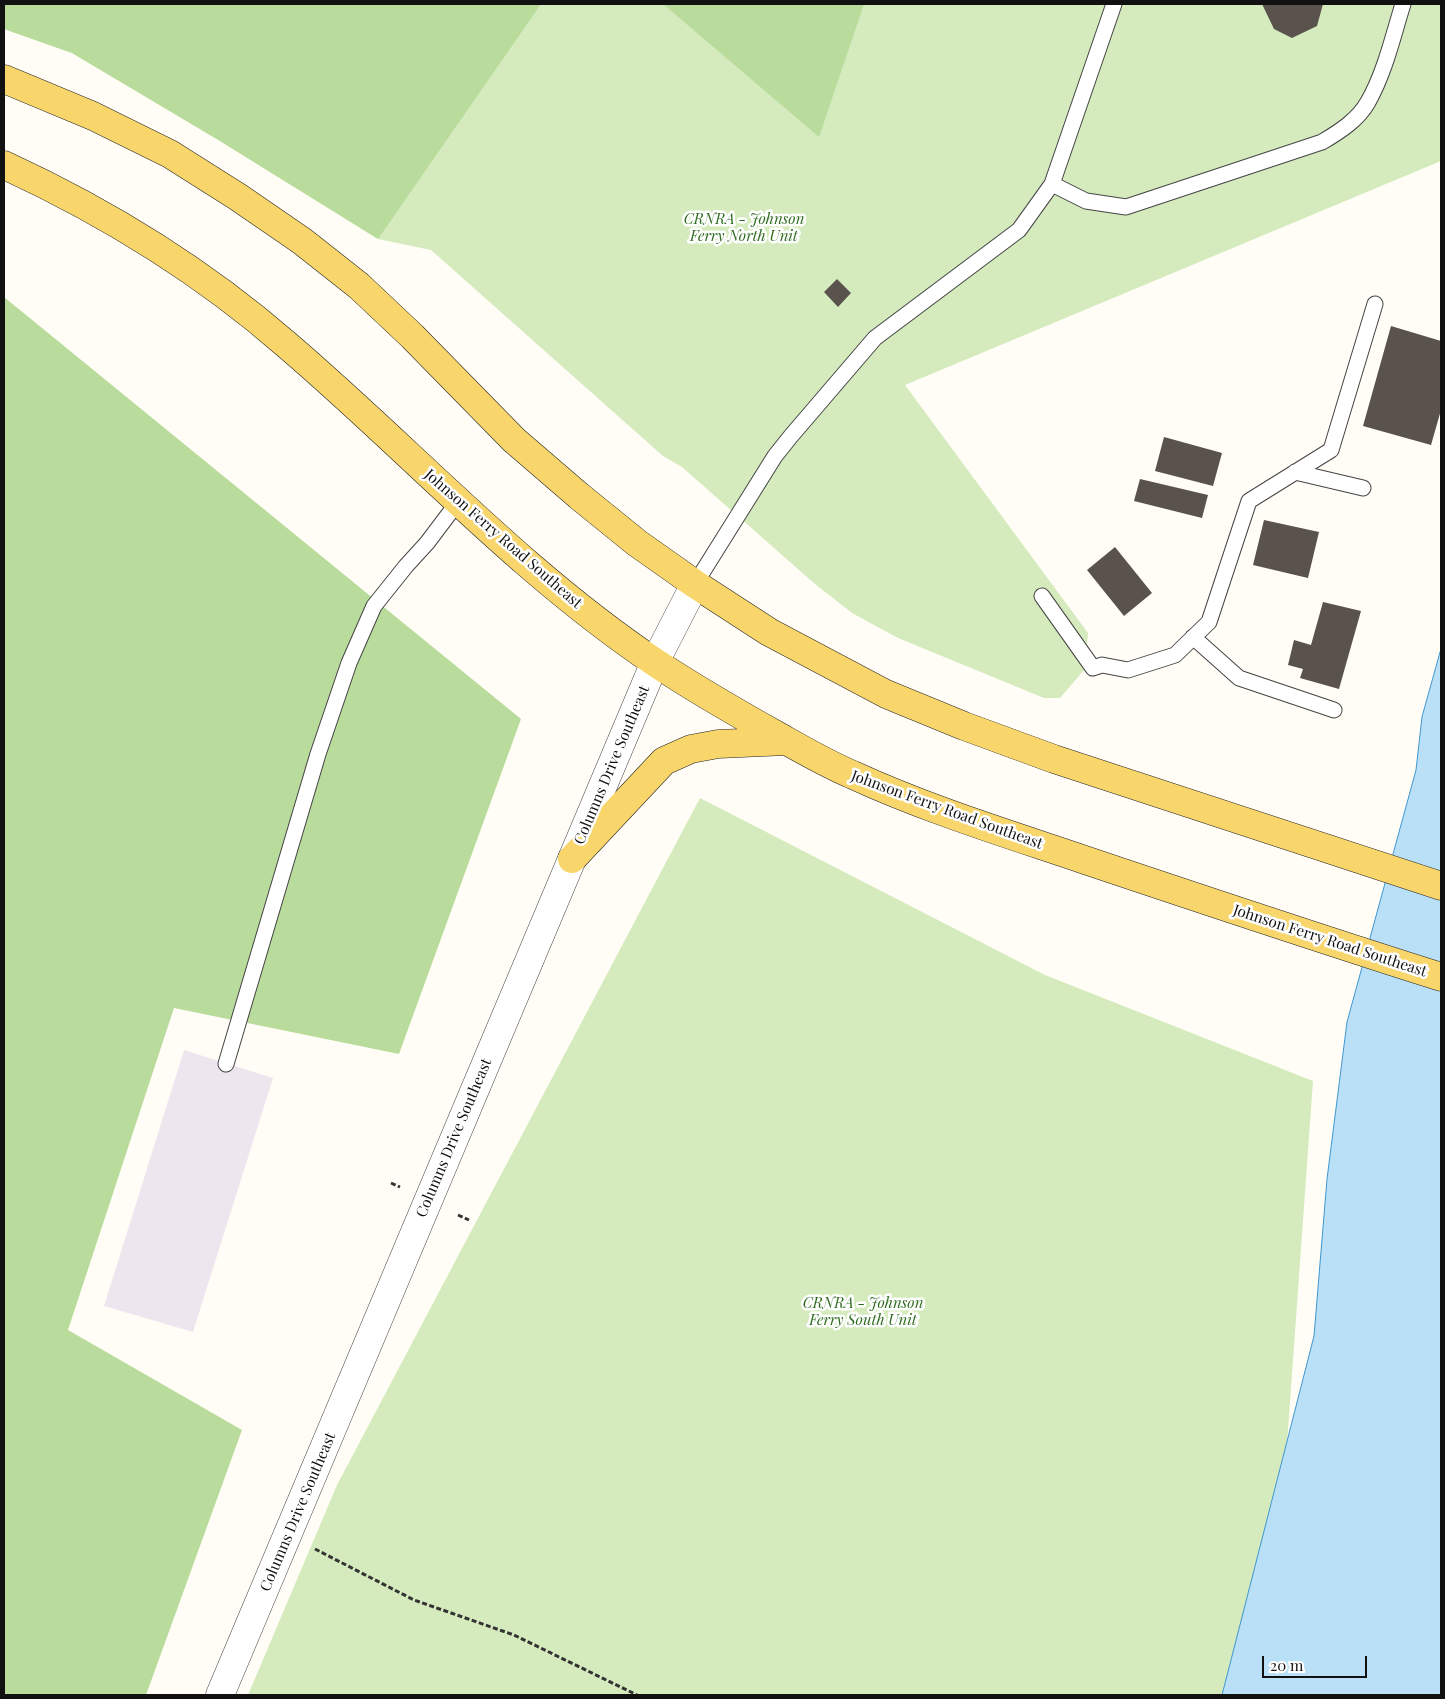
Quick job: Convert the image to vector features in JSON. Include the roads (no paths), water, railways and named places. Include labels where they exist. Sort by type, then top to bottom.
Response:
[{"type":"main road","points":[[4,79],[93,116],[170,154],[238,197],[302,241],[366,292],[521,446],[579,496],[637,542],[769,632],[886,694],[964,726],[1054,758],[1441,886]]},
{"type":"main road","name":"Johnson Ferry Road Southeast","points":[[4,165],[117,224],[172,257],[219,290],[307,362],[511,550],[583,609],[655,662],[787,741],[852,775],[955,816],[1276,925],[1441,977]]},
{"type":"main road","points":[[572,859],[664,761],[691,749],[718,744],[787,741]]},
{"type":"street","name":"Columns Drive Southeast","points":[[220,1695],[655,662],[696,584]]},
{"type":"lane","points":[[696,584],[775,456],[874,338],[1019,230],[1052,184],[1114,4]]},
{"type":"lane","points":[[1052,184],[1086,201],[1126,207],[1322,142],[1346,127],[1368,103],[1403,4]]},
{"type":"lane","points":[[1042,596],[1092,668],[1102,665],[1128,670],[1175,655],[1209,622],[1249,501],[1331,450],[1375,304]]},
{"type":"lane","points":[[1295,472],[1363,488]]},
{"type":"lane","points":[[226,1064],[312,773],[349,663],[374,606],[427,543],[458,502]]},
{"type":"lane","points":[[1193,638],[1239,678],[1334,710]]},
{"type":"water","points":[[1441,649],[1441,1695],[1222,1695],[1314,1336],[1327,1179],[1347,1022],[1416,770],[1422,717]]},
{"type":"park label","name":"CRNRA - Johnson Ferry North Unit","points":[[744,228]]},
{"type":"park label","name":"CRNRA - Johnson Ferry South Unit","points":[[863,1312]]}]
